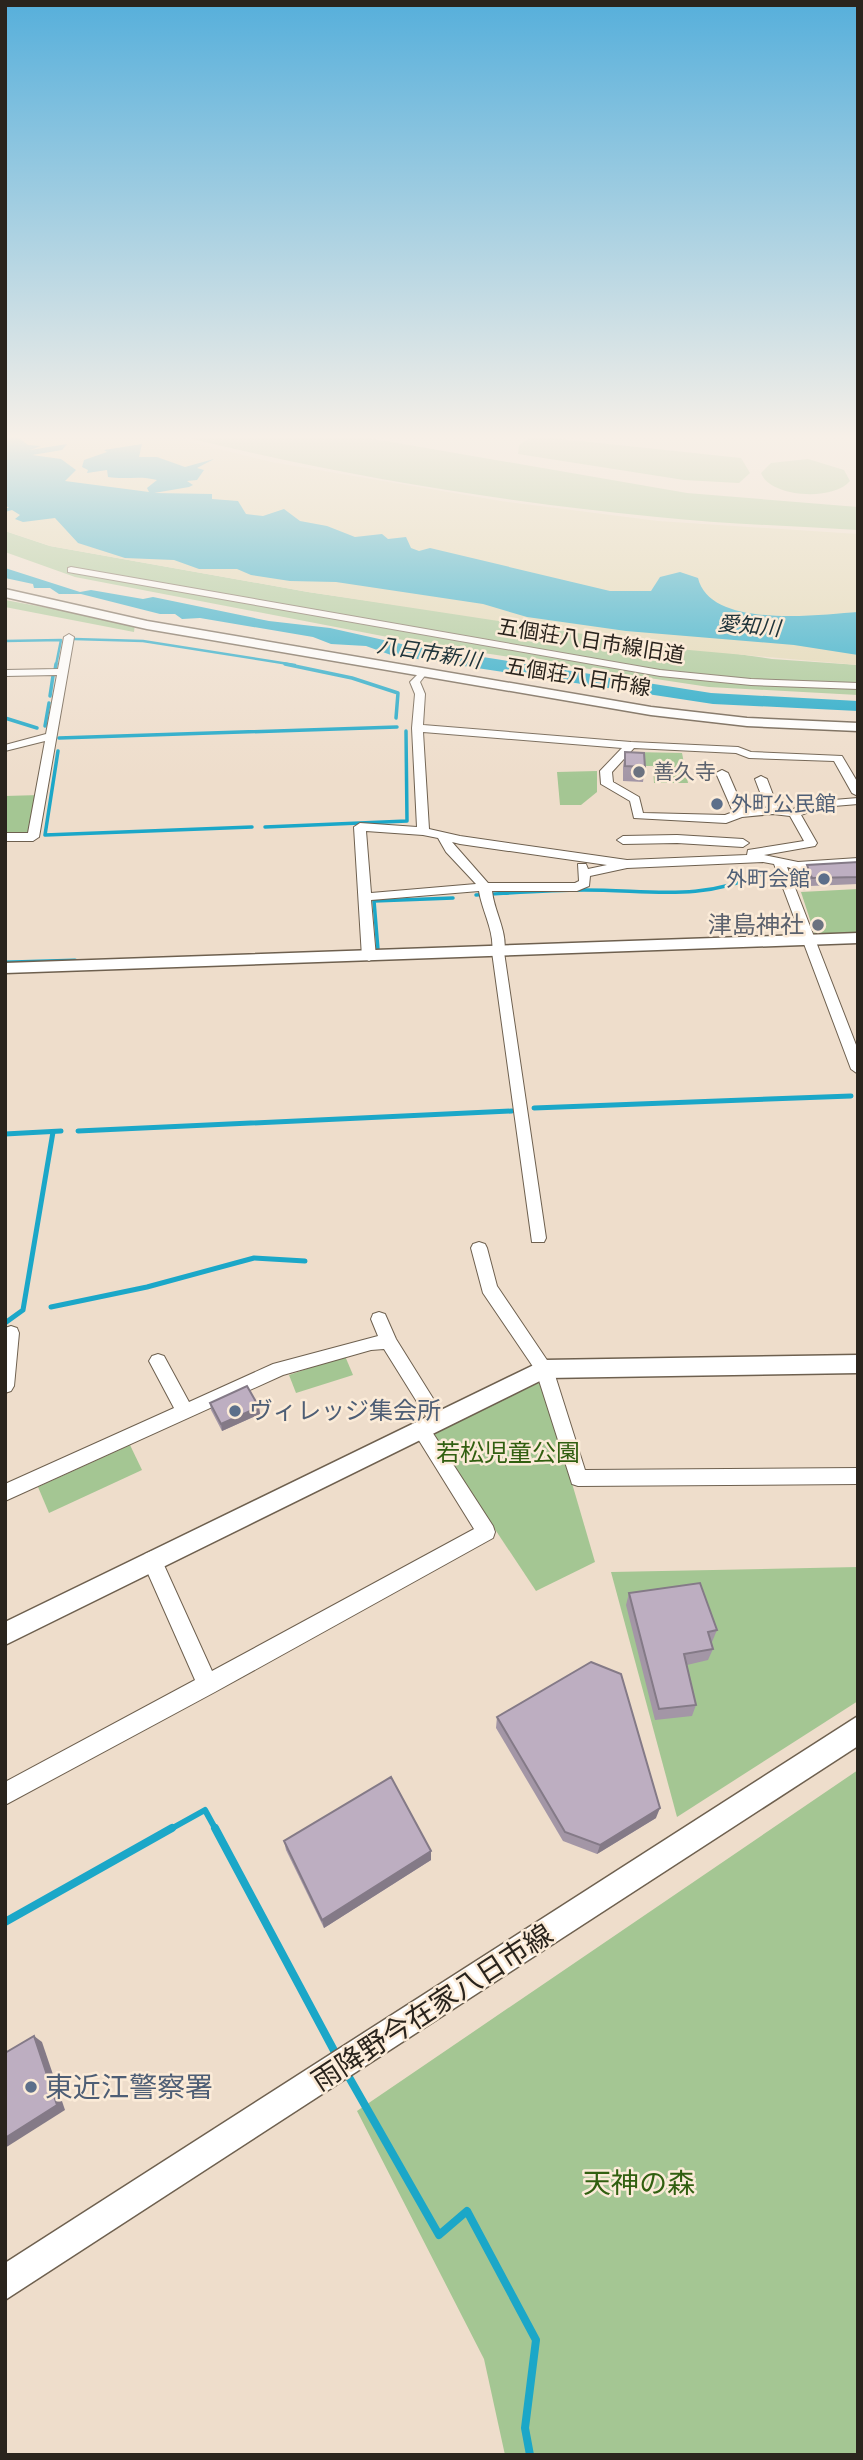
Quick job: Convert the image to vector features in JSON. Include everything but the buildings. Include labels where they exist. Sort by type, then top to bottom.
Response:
[{"type":"main road","name":"五個荘八日市線","points":[[5,593],[147,625],[695,717],[858,727]]},
{"type":"main road","name":"雨降野今在家八日市線","points":[[5,2283],[858,1730]]},
{"type":"street","name":"五個荘八日市線旧道","points":[[71,570],[660,673],[717,680],[858,686]]},
{"type":"street","points":[[5,837],[33,837],[69,637]]},
{"type":"street","points":[[5,673],[63,672]]},
{"type":"street","points":[[422,673],[415,682],[420,694],[417,729],[423,831]]},
{"type":"street","points":[[417,729],[738,750],[749,755],[838,758],[858,793]]},
{"type":"street","points":[[5,748],[52,736]]},
{"type":"street","points":[[632,745],[606,771],[607,784],[635,799],[638,816],[726,819],[740,814],[773,811],[794,813],[821,804],[858,802]]},
{"type":"street","points":[[722,773],[740,814]]},
{"type":"street","points":[[761,779],[773,811]]},
{"type":"street","points":[[624,840],[677,839],[747,848],[811,843],[794,813]]},
{"type":"street","points":[[726,819],[747,848],[780,864],[858,862]]},
{"type":"street","points":[[369,957],[360,827],[423,831],[579,859],[626,864],[763,858]]},
{"type":"street","points":[[442,835],[450,849],[485,887],[488,910],[500,942],[498,952],[538,1238]]},
{"type":"street","points":[[365,897],[485,887],[577,887],[585,883],[585,873],[579,859]]},
{"type":"street","points":[[585,873],[626,864]]},
{"type":"street","points":[[780,864],[858,1069]]},
{"type":"street","points":[[5,968],[858,938]]},
{"type":"street","points":[[479,1248],[489,1288],[544,1369],[578,1478],[858,1476]]},
{"type":"street","points":[[5,1794],[486,1532],[429,1425],[379,1319]]},
{"type":"street","points":[[5,1386],[11,1333]]},
{"type":"street","points":[[5,1493],[279,1369],[371,1343],[389,1342]]},
{"type":"street","points":[[158,1361],[185,1412]]},
{"type":"street","points":[[5,1634],[544,1369],[858,1364]]},
{"type":"street","points":[[152,1560],[208,1685]]},
{"type":"green space","points":[[5,550],[71,550],[308,592],[772,659],[858,665],[858,695],[709,687],[424,644],[75,577]]},
{"type":"green space","points":[[5,600],[135,624],[134,632],[5,607]]},
{"type":"green space","points":[[634,752],[682,753],[688,783],[654,783],[653,766],[639,766]]},
{"type":"green space","points":[[597,771],[597,792],[581,805],[560,805],[557,772]]},
{"type":"green space","points":[[40,795],[33,837],[5,837],[5,796]]},
{"type":"green space","points":[[858,889],[858,934],[815,935],[801,892]]},
{"type":"green space","points":[[345,1356],[353,1375],[296,1393],[289,1375]]},
{"type":"green space","name":"若松児童公園","points":[[541,1377],[595,1562],[536,1591],[429,1430]]},
{"type":"green space","points":[[130,1445],[142,1470],[49,1513],[38,1487]]},
{"type":"green space","points":[[858,1567],[858,1701],[677,1817],[611,1572]]},
{"type":"green space","name":"天神の森","points":[[858,1770],[858,2455],[505,2455],[484,2359],[357,2111]]},
{"type":"sand","points":[[71,550],[858,550],[858,665],[689,650],[308,592]]},
{"type":"water","name":"愛知川","points":[[99,550],[438,550],[610,591],[651,591],[660,577],[680,572],[698,578],[707,594],[722,605],[743,612],[793,616],[858,612],[858,655],[794,645],[626,631],[527,617],[483,604],[336,582],[290,581],[251,575],[237,569],[199,569],[174,560],[125,558]]},
{"type":"water","name":"八日市新川","points":[[5,568],[80,592],[91,590],[143,599],[153,597],[269,621],[330,628],[406,645],[711,693],[858,701],[858,711],[713,704],[391,655],[366,646],[331,644],[313,637],[200,618],[182,619],[175,614],[160,614],[81,594],[59,594],[50,588],[34,588],[33,584],[5,578]]},
{"type":"waterway","points":[[74,639],[143,641],[295,665]]},
{"type":"waterway","points":[[5,641],[61,640],[56,665]]},
{"type":"waterway","points":[[55,670],[56,664]]},
{"type":"waterway","points":[[285,664],[352,678],[398,693],[396,718]]},
{"type":"waterway","points":[[50,696],[53,676]]},
{"type":"waterway","points":[[45,726],[49,703]]},
{"type":"waterway","points":[[5,718],[37,728]]},
{"type":"waterway","points":[[59,738],[397,727]]},
{"type":"waterway","points":[[265,827],[407,821],[406,731]]},
{"type":"waterway","points":[[58,751],[45,835],[252,827]]},
{"type":"waterway","points":[[476,895],[570,890],[696,891],[718,888],[764,873]]},
{"type":"waterway","points":[[378,950],[374,901],[453,898]]},
{"type":"waterway","points":[[5,963],[75,961]]},
{"type":"waterway","points":[[534,1108],[851,1096]]},
{"type":"waterway","points":[[78,1131],[512,1111]]},
{"type":"waterway","points":[[5,1134],[61,1131]]},
{"type":"waterway","points":[[5,1323],[23,1310],[53,1132]]},
{"type":"waterway","points":[[51,1307],[147,1287],[254,1258],[305,1261]]},
{"type":"waterway","points":[[169,1830],[205,1810],[216,1830]]},
{"type":"waterway","points":[[5,1922],[172,1828]]},
{"type":"waterway","points":[[215,1828],[338,2058]]},
{"type":"waterway","points":[[346,2072],[439,2235],[467,2211],[536,2340],[525,2428],[530,2455]]},
{"type":"place","name":"善久寺","points":[[639,772]]},
{"type":"place","name":"外町公民館","points":[[717,804]]},
{"type":"place","name":"外町会館","points":[[824,879]]},
{"type":"place","name":"津島神社","points":[[818,925]]},
{"type":"place","name":"ヴィレッジ集会所","points":[[235,1411]]},
{"type":"place","name":"東近江警察署","points":[[31,2087]]}]
